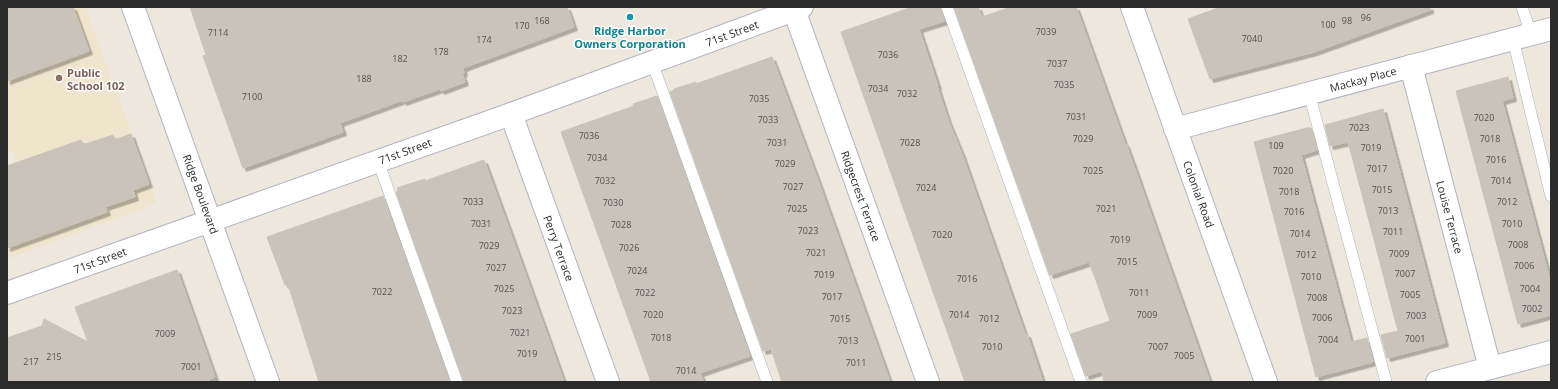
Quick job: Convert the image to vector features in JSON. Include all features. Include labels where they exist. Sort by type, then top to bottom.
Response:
[{"type":"street","name":"Ridge Boulevard","points":[[133,7],[268,382]]},
{"type":"street","name":"Colonial Road","points":[[1132,7],[1266,382]]},
{"type":"street","name":"71st Street","points":[[7,293],[511,114],[798,8]]},
{"type":"street","name":"Ridgecrest Terrace","points":[[798,8],[928,382]]},
{"type":"street","name":"Mackay Place","points":[[1175,129],[1532,34]]},
{"type":"street","name":"Louise Terrace","points":[[1411,66],[1490,368]]},
{"type":"street","name":"Perry Terrace","points":[[511,114],[608,382]]},
{"type":"street","points":[[1436,382],[1551,352]]},
{"type":"lane","points":[[947,7],[1081,382]]},
{"type":"lane","points":[[1522,7],[1532,34],[1551,196]]},
{"type":"lane","points":[[652,62],[767,382]]},
{"type":"lane","points":[[1309,93],[1386,382]]},
{"type":"lane","points":[[378,161],[457,382]]},
{"type":"shaded area","name":"Public School 102","points":[[7,7],[85,7],[157,203],[7,259],[7,166],[17,162],[12,150],[7,151]]},
{"type":"building","points":[[7,7],[73,7],[89,51],[7,81]]},
{"type":"building","points":[[190,7],[567,7],[574,27],[463,68],[464,73],[462,74],[465,82],[403,102],[403,100],[340,123],[343,132],[243,168],[203,56],[206,55]]},
{"type":"building","points":[[912,7],[940,7],[945,21],[919,29],[948,120],[962,154],[1043,382],[965,382],[841,32]]},
{"type":"building","points":[[954,7],[978,7],[982,17],[1011,7],[1076,7],[1210,382],[1104,382],[1102,371],[1086,376],[1071,334],[1110,321],[1097,283],[1089,262],[1050,275]]},
{"type":"building","points":[[1221,7],[1430,7],[1430,10],[1314,52],[1210,79],[1188,19]]},
{"type":"building","points":[[772,57],[890,382],[782,382],[771,349],[763,351],[670,92],[674,89],[696,82],[696,84]]},
{"type":"building","points":[[1508,77],[1513,98],[1502,101],[1551,284],[1551,315],[1518,324],[1456,91]]},
{"type":"building","points":[[657,96],[750,356],[700,373],[704,382],[651,382],[561,132],[634,106],[633,104]]},
{"type":"building","points":[[1383,109],[1445,343],[1387,358],[1381,335],[1398,331],[1354,164],[1348,142],[1330,146],[1325,125]]},
{"type":"building","points":[[1311,128],[1317,150],[1301,155],[1351,342],[1367,338],[1373,362],[1316,377],[1254,142]]},
{"type":"building","points":[[131,134],[149,184],[133,190],[135,197],[105,207],[107,212],[7,248],[7,166],[81,140],[83,145],[113,135],[115,140]]},
{"type":"building","points":[[484,160],[564,382],[464,382],[396,192],[398,191],[397,188],[425,179],[425,181]]},
{"type":"building","points":[[383,196],[450,382],[319,382],[288,284],[285,285],[267,237]]},
{"type":"building","points":[[177,270],[215,377],[203,382],[7,382],[7,338],[42,326],[44,319],[88,342],[75,307]]},
{"type":"place","name":"Ridge Harbor Owners Corporation","points":[[630,17]]},
{"type":"place","name":"Public School 102","points":[[59,78]]}]
